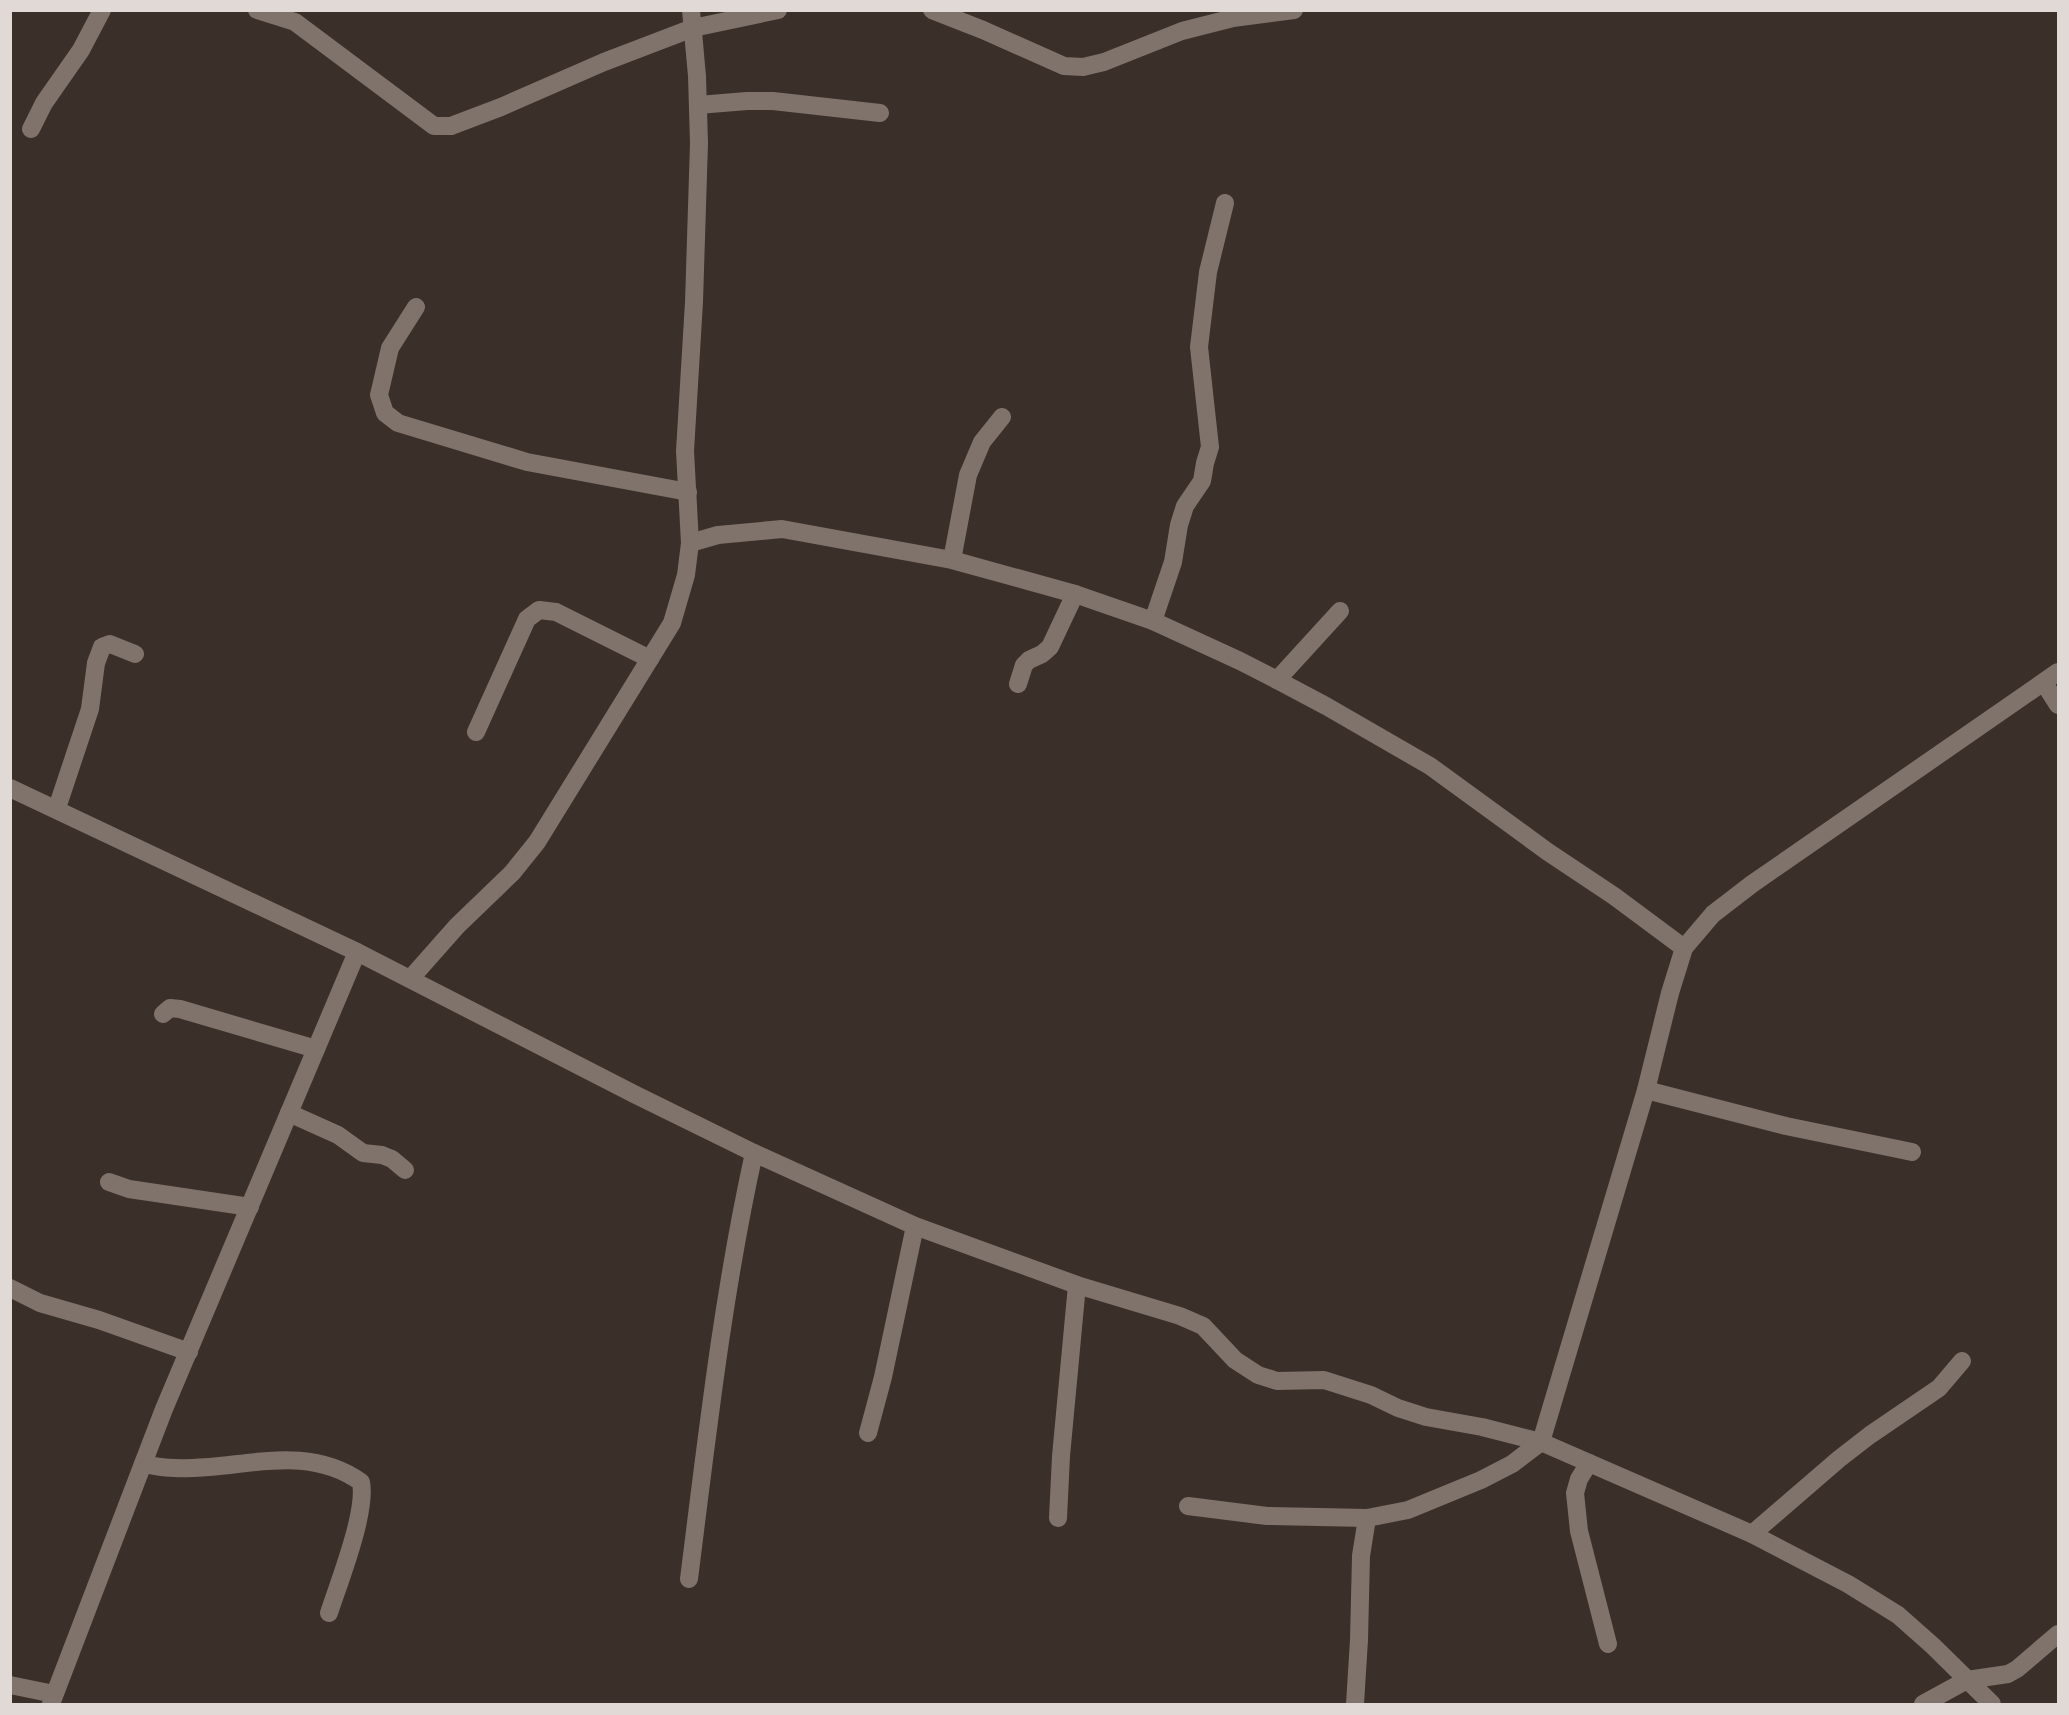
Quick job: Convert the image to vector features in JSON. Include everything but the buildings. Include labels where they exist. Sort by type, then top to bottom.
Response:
[{"type":"street","points":[[31,129],[44,103],[81,50],[102,10]]},
{"type":"street","points":[[257,10],[295,22],[434,126],[451,126],[471,118],[604,62],[692,19],[778,10]]},
{"type":"street","points":[[932,10],[1064,66],[1083,67],[1104,62],[1182,31],[1233,18],[1294,10]]},
{"type":"street","points":[[411,978],[457,926],[512,873],[537,842],[672,623],[686,575],[690,543],[685,451],[694,302],[699,143],[692,19]]},
{"type":"street","points":[[698,105],[773,101],[880,113]]},
{"type":"street","points":[[1153,621],[1173,562],[1179,525],[1185,506],[1202,481],[1210,447],[1199,346],[1208,272],[1225,203]]},
{"type":"street","points":[[416,307],[390,348],[379,395],[385,413],[398,423],[526,462],[688,492]]},
{"type":"street","points":[[952,560],[968,475],[982,442],[1002,417]]},
{"type":"street","points":[[690,543],[718,535],[782,529],[952,560],[1075,594],[1153,621],[1277,680],[1430,766],[1684,948]]},
{"type":"street","points":[[1018,684],[1024,666],[1029,660],[1050,647],[1075,594]]},
{"type":"street","points":[[476,732],[527,620],[539,610],[556,612],[650,659]]},
{"type":"street","points":[[1277,680],[1340,611]]},
{"type":"street","points":[[57,808],[90,709],[96,663],[102,647],[110,644],[135,654]]},
{"type":"street","points":[[1188,1506],[1267,1516],[1367,1518],[1408,1510],[1481,1480],[1512,1464],[1540,1442],[1646,1090],[1670,993],[1684,948],[1713,914],[1752,884],[2051,678],[2058,705]]},
{"type":"street","points":[[13,795],[57,808],[411,978],[636,1095],[754,1153],[915,1226],[1077,1285],[1180,1316],[1203,1326],[1235,1360],[1258,1375],[1277,1381],[1324,1380],[1371,1395],[1398,1408],[1426,1417],[1482,1427],[1540,1442],[1752,1534],[1848,1584],[1898,1616],[1992,1704]]},
{"type":"street","points":[[10,1685],[52,1699],[143,1464],[357,952]]},
{"type":"street","points":[[163,1014],[170,1008],[180,1009],[316,1049]]},
{"type":"street","points":[[1646,1090],[1786,1126],[1912,1152]]},
{"type":"street","points":[[289,1113],[338,1135],[363,1153],[382,1155],[392,1159],[405,1170]]},
{"type":"street","points":[[689,1579],[721,1329],[739,1223],[754,1153]]},
{"type":"street","points":[[108,1182],[129,1189],[250,1207]]},
{"type":"street","points":[[868,1433],[915,1226]]},
{"type":"street","points":[[1058,1518],[1061,1456],[1077,1285]]},
{"type":"street","points":[[10,1288],[40,1303],[99,1320],[189,1352]]},
{"type":"street","points":[[1752,1534],[1839,1459],[1939,1388],[1962,1361]]},
{"type":"street","points":[[143,1464],[176,1468],[285,1459],[306,1461],[347,1472],[361,1482],[363,1493],[349,1553],[329,1613]]},
{"type":"street","points":[[1588,1463],[1579,1479],[1575,1494],[1580,1531],[1608,1644]]},
{"type":"street","points":[[1355,1704],[1361,1556],[1367,1518]]},
{"type":"street","points":[[1923,1704],[1968,1680],[2007,1674],[2017,1669],[2058,1634]]}]
